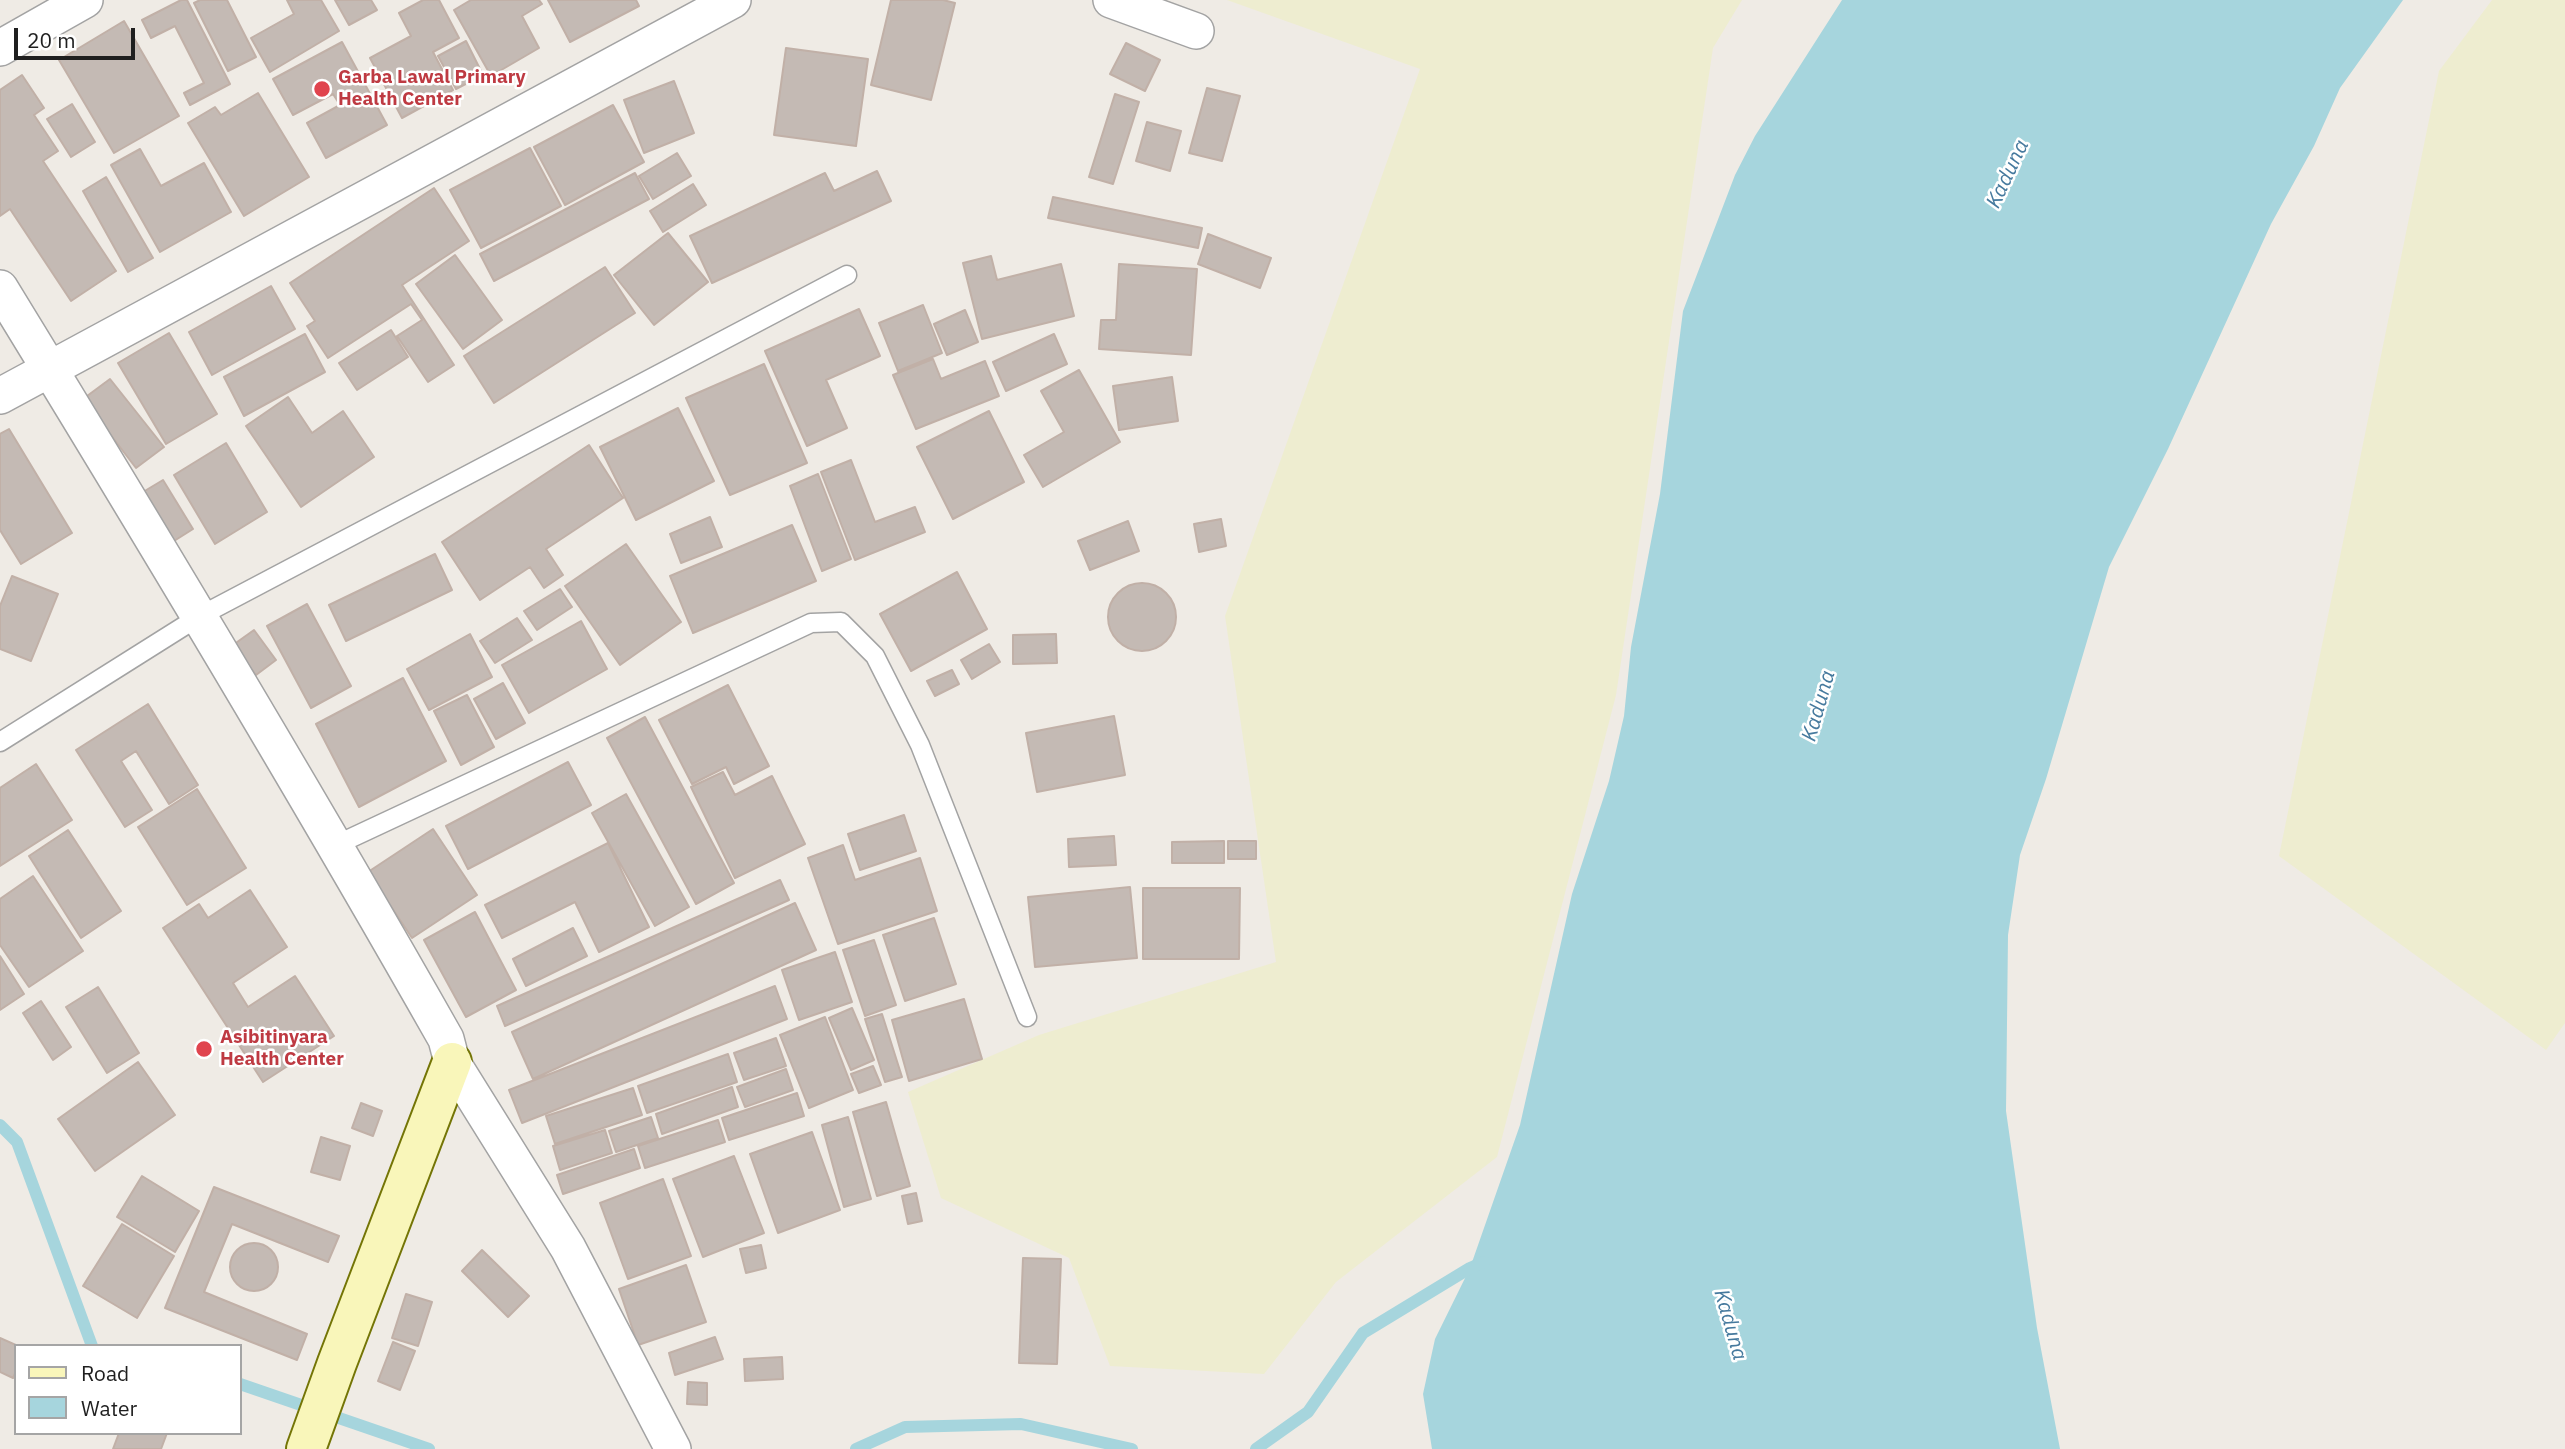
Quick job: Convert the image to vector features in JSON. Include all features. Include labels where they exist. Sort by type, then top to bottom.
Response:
[{"type":"street","points":[[0,48],[85,0]]},
{"type":"street","points":[[0,396],[733,0]]},
{"type":"street","points":[[1111,0],[1196,32]]},
{"type":"street","points":[[0,288],[336,845],[446,1039],[452,1062],[568,1248],[670,1442]]},
{"type":"street","points":[[306,1449],[452,1062]]},
{"type":"lane","points":[[0,742],[200,616],[847,275]]},
{"type":"lane","points":[[336,845],[811,623],[841,622],[875,656],[919,744],[1027,1017]]},
{"type":"green space","points":[[1227,0],[1742,0],[1713,48],[1616,695],[1497,1157],[1336,1282],[1264,1374],[1110,1366],[1069,1258],[941,1198],[908,1092],[1039,1035],[1276,962],[1225,616],[1420,69]]},
{"type":"green space","points":[[2492,0],[2565,0],[2565,1023],[2546,1050],[2279,856],[2439,71]]},
{"type":"water","name":"Kaduna","points":[[1842,0],[2403,0],[2340,88],[2314,146],[2271,224],[2168,449],[2109,567],[2046,779],[2020,855],[2008,935],[2006,1111],[2037,1328],[2060,1449],[1432,1449],[1423,1394],[1435,1339],[1470,1268],[1520,1125],[1572,894],[1609,781],[1624,716],[1631,647],[1660,494],[1683,311],[1735,175],[1755,136]]},
{"type":"building","points":[[181,0],[187,0],[230,84],[190,105],[184,93],[204,83],[175,26],[151,38],[142,20]]},
{"type":"building","points":[[200,0],[227,0],[256,57],[228,71],[194,3]]},
{"type":"building","points":[[287,0],[321,0],[339,31],[270,72],[251,38],[294,14]]},
{"type":"building","points":[[335,0],[371,0],[377,10],[349,25]]},
{"type":"building","points":[[423,0],[439,0],[459,38],[433,52],[453,90],[402,118],[370,58],[411,36],[399,13]]},
{"type":"building","points":[[471,0],[539,0],[542,4],[522,16],[539,48],[491,76],[454,10]]},
{"type":"building","points":[[548,0],[636,0],[639,6],[570,42]]},
{"type":"building","points":[[891,0],[943,0],[955,3],[931,100],[871,85]]},
{"type":"building","points":[[124,21],[179,116],[114,153],[59,60]]},
{"type":"building","points":[[466,41],[483,75],[456,89],[438,56]]},
{"type":"building","points":[[342,42],[387,125],[326,158],[307,123],[340,105],[333,94],[293,115],[273,79]]},
{"type":"building","points":[[1126,43],[1160,60],[1145,91],[1110,74]]},
{"type":"building","points":[[786,48],[868,59],[856,146],[774,135]]},
{"type":"building","points":[[22,75],[44,108],[34,115],[58,151],[43,161],[116,271],[71,301],[10,209],[0,216],[0,90]]},
{"type":"building","points":[[674,81],[694,133],[644,153],[624,100]]},
{"type":"building","points":[[1207,88],[1240,96],[1222,161],[1189,153]]},
{"type":"building","points":[[258,93],[309,177],[244,216],[188,123],[215,107],[221,115]]},
{"type":"building","points":[[1115,94],[1139,102],[1113,184],[1089,177]]},
{"type":"building","points":[[72,104],[95,142],[71,157],[47,119]]},
{"type":"building","points":[[613,105],[644,162],[565,205],[534,147]]},
{"type":"building","points":[[1147,122],[1181,131],[1170,171],[1136,161]]},
{"type":"building","points":[[530,148],[561,206],[481,248],[450,190]]},
{"type":"building","points":[[140,149],[161,186],[204,163],[231,212],[160,252],[111,165]]},
{"type":"building","points":[[677,153],[691,176],[653,199],[639,176]]},
{"type":"building","points":[[877,171],[891,201],[712,283],[690,236],[825,173],[834,191]]},
{"type":"building","points":[[635,173],[649,199],[494,281],[480,254]]},
{"type":"building","points":[[106,177],[153,258],[128,272],[83,191]]},
{"type":"building","points":[[693,184],[706,205],[663,232],[650,211]]},
{"type":"building","points":[[434,188],[469,241],[402,285],[454,365],[428,382],[397,336],[422,320],[411,304],[328,358],[307,326],[315,321],[290,283]]},
{"type":"building","points":[[1053,197],[1202,228],[1198,248],[1048,218]]},
{"type":"building","points":[[668,233],[708,282],[654,325],[614,275]]},
{"type":"building","points":[[1208,234],[1271,258],[1260,288],[1198,264]]},
{"type":"building","points":[[455,255],[502,320],[463,349],[416,284]]},
{"type":"building","points":[[991,256],[997,280],[1061,264],[1074,316],[982,339],[963,263]]},
{"type":"building","points":[[1119,264],[1197,269],[1191,355],[1099,349],[1101,320],[1116,320]]},
{"type":"building","points":[[605,267],[635,313],[494,403],[464,356]]},
{"type":"building","points":[[271,286],[295,329],[212,375],[189,332]]},
{"type":"building","points":[[923,305],[942,353],[898,371],[879,323]]},
{"type":"building","points":[[859,309],[880,356],[826,380],[847,428],[807,446],[765,351]]},
{"type":"building","points":[[965,310],[978,342],[947,355],[934,324]]},
{"type":"building","points":[[391,330],[408,357],[357,390],[339,363]]},
{"type":"building","points":[[169,333],[217,414],[166,444],[118,363]]},
{"type":"building","points":[[305,334],[325,372],[244,416],[224,377]]},
{"type":"building","points":[[1054,334],[1067,364],[1006,391],[993,362]]},
{"type":"building","points":[[933,359],[941,379],[985,361],[999,396],[916,429],[893,375]]},
{"type":"building","points":[[764,364],[807,463],[730,495],[686,398]]},
{"type":"building","points":[[1079,370],[1120,442],[1043,487],[1024,455],[1064,432],[1041,391]]},
{"type":"building","points":[[1172,377],[1178,421],[1119,430],[1113,386]]},
{"type":"building","points":[[110,379],[164,447],[136,468],[83,399]]},
{"type":"building","points":[[288,397],[312,433],[343,411],[374,457],[301,507],[246,426]]},
{"type":"building","points":[[678,408],[714,481],[636,520],[600,447]]},
{"type":"building","points":[[989,411],[1024,482],[953,519],[917,447]]},
{"type":"building","points":[[9,429],[72,533],[21,564],[0,530],[0,434]]},
{"type":"building","points":[[226,443],[267,512],[215,544],[174,475]]},
{"type":"building","points":[[589,445],[623,498],[546,549],[563,575],[544,588],[530,567],[480,600],[442,542]]},
{"type":"building","points":[[851,460],[875,522],[915,507],[925,532],[855,560],[821,472]]},
{"type":"building","points":[[818,474],[851,559],[822,571],[790,486]]},
{"type":"building","points":[[163,480],[193,529],[174,541],[143,492]]},
{"type":"building","points":[[710,517],[722,547],[681,563],[670,534]]},
{"type":"building","points":[[1221,519],[1226,546],[1199,552],[1194,524]]},
{"type":"building","points":[[1128,521],[1139,551],[1090,570],[1078,541]]},
{"type":"building","points":[[792,525],[816,581],[693,633],[670,576]]},
{"type":"building","points":[[626,544],[681,622],[620,665],[565,586]]},
{"type":"building","points":[[435,554],[452,590],[346,641],[329,605]]},
{"type":"building","points":[[957,572],[987,629],[911,671],[880,614]]},
{"type":"building","points":[[12,576],[58,594],[31,661],[0,649],[0,606]]},
{"type":"building","points":[[1142,583],[1155,586],[1166,593],[1173,604],[1176,617],[1173,630],[1166,641],[1155,648],[1142,651],[1129,648],[1118,641],[1111,630],[1108,617],[1111,604],[1118,593],[1129,586]]},
{"type":"building","points":[[560,589],[572,607],[537,630],[524,611]]},
{"type":"building","points":[[307,604],[351,686],[311,708],[267,626]]},
{"type":"building","points":[[517,618],[532,640],[495,663],[480,641]]},
{"type":"building","points":[[581,621],[607,669],[529,713],[502,665]]},
{"type":"building","points":[[254,630],[276,660],[256,675],[233,645]]},
{"type":"building","points":[[470,634],[492,677],[429,710],[407,669]]},
{"type":"building","points":[[1056,634],[1057,663],[1013,664],[1013,635]]},
{"type":"building","points":[[989,644],[1000,662],[972,679],[961,660]]},
{"type":"building","points":[[952,670],[959,684],[935,696],[927,681]]},
{"type":"building","points":[[403,678],[446,761],[359,807],[316,724]]},
{"type":"building","points":[[503,683],[525,723],[496,739],[474,699]]},
{"type":"building","points":[[728,685],[769,766],[734,784],[726,767],[692,784],[659,720]]},
{"type":"building","points":[[467,695],[494,747],[461,765],[434,711]]},
{"type":"building","points":[[148,704],[198,785],[169,804],[136,751],[121,761],[152,810],[125,827],[76,750]]},
{"type":"building","points":[[1114,716],[1125,775],[1037,792],[1026,733]]},
{"type":"building","points":[[645,717],[734,883],[696,904],[607,738]]},
{"type":"building","points":[[568,762],[591,805],[468,869],[446,826]]},
{"type":"building","points":[[36,764],[72,820],[0,866],[0,788]]},
{"type":"building","points":[[723,772],[735,795],[772,776],[805,844],[735,878],[691,787]]},
{"type":"building","points":[[197,789],[246,868],[187,905],[138,827]]},
{"type":"building","points":[[626,794],[689,907],[655,926],[592,813]]},
{"type":"building","points":[[904,815],[916,851],[860,870],[848,834]]},
{"type":"building","points":[[433,829],[477,895],[412,938],[368,872]]},
{"type":"building","points":[[68,830],[121,911],[81,938],[29,856]]},
{"type":"building","points":[[1114,836],[1116,865],[1069,867],[1068,839]]},
{"type":"building","points":[[1224,841],[1224,863],[1172,863],[1172,842]]},
{"type":"building","points":[[1228,841],[1256,841],[1256,859],[1228,859]]},
{"type":"building","points":[[608,843],[649,927],[599,952],[575,902],[502,938],[485,905]]},
{"type":"building","points":[[843,845],[855,880],[920,858],[937,911],[838,944],[808,858]]},
{"type":"building","points":[[33,876],[83,951],[29,987],[0,945],[0,899]]},
{"type":"building","points":[[780,880],[789,900],[505,1026],[497,1006]]},
{"type":"building","points":[[1130,887],[1137,958],[1035,967],[1028,897]]},
{"type":"building","points":[[1143,888],[1240,888],[1239,959],[1143,959]]},
{"type":"building","points":[[250,890],[287,947],[233,983],[248,1007],[295,976],[334,1036],[263,1082],[163,928],[199,904],[208,918]]},
{"type":"building","points":[[795,903],[816,950],[533,1079],[512,1032]]},
{"type":"building","points":[[475,912],[516,990],[466,1017],[424,940]]},
{"type":"building","points":[[934,918],[956,984],[905,1001],[883,935]]},
{"type":"building","points":[[573,928],[587,956],[526,986],[513,959]]},
{"type":"building","points":[[874,940],[896,1005],[865,1016],[843,950]]},
{"type":"building","points":[[835,952],[852,1002],[799,1020],[782,970]]},
{"type":"building","points":[[0,956],[24,994],[0,1010]]},
{"type":"building","points":[[775,986],[787,1019],[522,1123],[509,1090]]},
{"type":"building","points":[[98,987],[139,1053],[107,1073],[66,1007]]},
{"type":"building","points":[[964,999],[982,1059],[909,1081],[892,1020]]},
{"type":"building","points":[[41,1001],[71,1047],[53,1060],[23,1013]]},
{"type":"building","points":[[852,1008],[874,1060],[851,1070],[829,1018]]},
{"type":"building","points":[[882,1014],[902,1077],[885,1082],[865,1019]]},
{"type":"building","points":[[825,1017],[853,1090],[809,1108],[780,1035]]},
{"type":"building","points":[[776,1038],[786,1066],[744,1080],[734,1053]]},
{"type":"building","points":[[728,1054],[737,1082],[647,1113],[638,1086]]},
{"type":"building","points":[[138,1062],[175,1115],[95,1171],[58,1119]]},
{"type":"building","points":[[873,1066],[881,1085],[859,1093],[851,1074]]},
{"type":"building","points":[[786,1069],[793,1090],[745,1107],[737,1087]]},
{"type":"building","points":[[732,1087],[738,1107],[662,1134],[656,1114]]},
{"type":"building","points":[[633,1088],[642,1115],[555,1144],[546,1116]]},
{"type":"building","points":[[797,1093],[804,1116],[729,1140],[722,1118]]},
{"type":"building","points":[[886,1102],[910,1186],[877,1196],[853,1112]]},
{"type":"building","points":[[361,1103],[382,1111],[373,1136],[352,1128]]},
{"type":"building","points":[[651,1117],[658,1138],[616,1152],[609,1131]]},
{"type":"building","points":[[848,1117],[871,1199],[844,1207],[822,1125]]},
{"type":"building","points":[[718,1120],[725,1142],[645,1168],[638,1146]]},
{"type":"building","points":[[605,1130],[612,1153],[560,1170],[553,1146]]},
{"type":"building","points":[[812,1132],[840,1210],[778,1233],[750,1154]]},
{"type":"building","points":[[321,1137],[350,1146],[340,1180],[311,1172]]},
{"type":"building","points":[[634,1149],[640,1168],[563,1194],[557,1175]]},
{"type":"building","points":[[734,1156],[764,1233],[703,1257],[673,1179]]},
{"type":"building","points":[[142,1176],[199,1211],[175,1252],[117,1217]]},
{"type":"building","points":[[663,1179],[691,1256],[628,1279],[600,1203]]},
{"type":"building","points":[[214,1187],[339,1236],[328,1262],[232,1224],[204,1292],[307,1334],[297,1360],[165,1308]]},
{"type":"building","points":[[916,1193],[922,1221],[908,1224],[902,1196]]},
{"type":"building","points":[[122,1224],[174,1256],[137,1318],[83,1286]]},
{"type":"building","points":[[254,1243],[271,1250],[278,1267],[271,1284],[254,1291],[237,1284],[230,1267],[237,1250]]},
{"type":"building","points":[[761,1245],[766,1268],[746,1273],[740,1249]]},
{"type":"building","points":[[482,1250],[529,1296],[508,1317],[462,1271]]},
{"type":"building","points":[[1023,1258],[1061,1259],[1057,1364],[1019,1363]]},
{"type":"building","points":[[686,1265],[706,1322],[638,1345],[619,1289]]},
{"type":"building","points":[[406,1294],[432,1302],[418,1346],[392,1338]]},
{"type":"building","points":[[715,1337],[723,1359],[675,1375],[669,1353]]},
{"type":"building","points":[[0,1338],[14,1344],[14,1376],[13,1378],[0,1372]]},
{"type":"building","points":[[393,1342],[415,1351],[400,1390],[378,1381]]},
{"type":"building","points":[[782,1357],[783,1379],[745,1381],[744,1359]]},
{"type":"building","points":[[688,1382],[707,1383],[707,1405],[687,1404]]},
{"type":"building","points":[[118,1435],[166,1435],[161,1449],[113,1449]]},
{"type":"waterway","points":[[0,1125],[17,1142],[91,1344]]},
{"type":"waterway","points":[[1256,1449],[1308,1412],[1363,1333],[1484,1262]]},
{"type":"waterway","points":[[242,1385],[429,1449]]},
{"type":"waterway","points":[[856,1449],[905,1427],[1021,1424],[1132,1449]]},
{"type":"place","name":"Garba Lawal Primary Health Center","points":[[322,89]]},
{"type":"place","name":"Asibitinyara Health Center","points":[[204,1049]]}]
